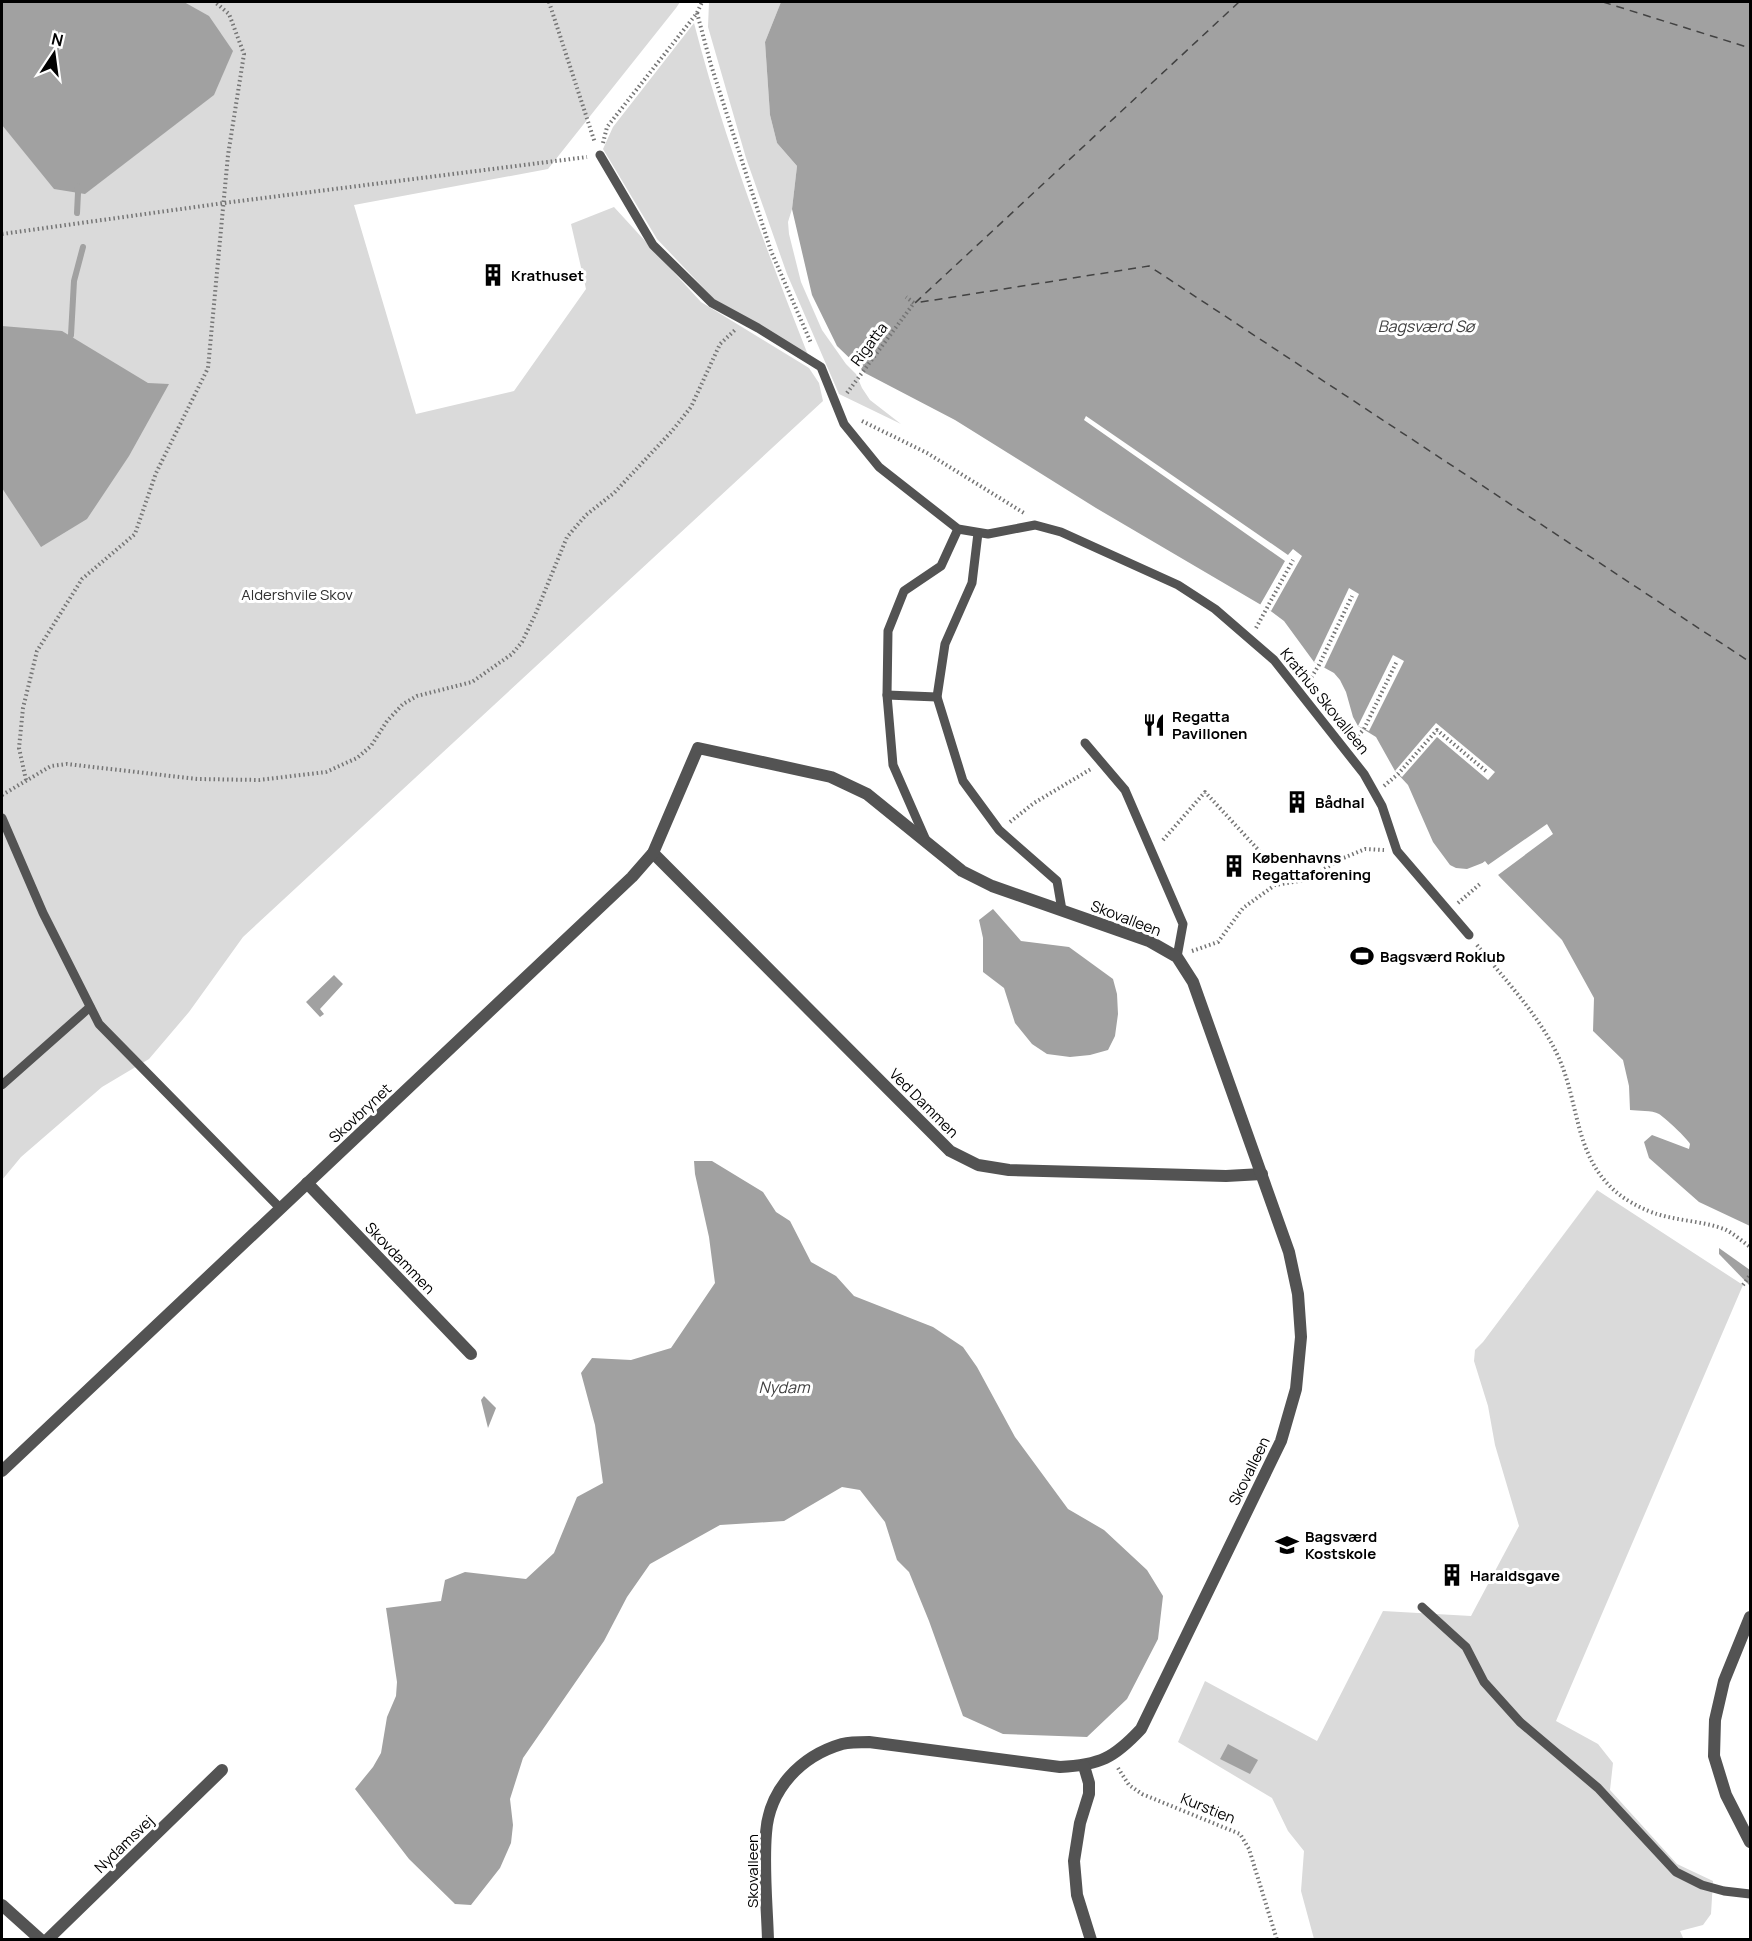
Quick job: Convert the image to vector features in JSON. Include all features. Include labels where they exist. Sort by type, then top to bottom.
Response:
[{"type":"street","name":"Skovalleen","points":[[698,748],[831,777],[867,794],[962,872],[992,886],[1149,941],[1177,957],[1193,982],[1290,1252],[1298,1294],[1301,1338],[1296,1389],[1281,1441],[1140,1729],[1126,1745],[1111,1757],[1084,1766],[1060,1767],[869,1742],[844,1743],[819,1752],[799,1765],[783,1784],[771,1808],[766,1832],[768,1940]]},
{"type":"street","name":"Skovbrynet","points":[[2,1471],[632,877],[653,853],[698,748]]},
{"type":"street","name":"Ved Dammen","points":[[653,853],[950,1151],[978,1165],[1009,1170],[1226,1176],[1262,1174]]},
{"type":"street","name":"Skovdammen","points":[[308,1184],[471,1354]]},
{"type":"street","points":[[1750,1617],[1724,1681],[1715,1720],[1714,1756],[1726,1795],[1750,1842]]},
{"type":"street","points":[[1084,1766],[1089,1783],[1089,1794],[1080,1823],[1074,1861],[1077,1895],[1091,1940]]},
{"type":"street","name":"Nydamsvej","points":[[47,1940],[222,1770]]},
{"type":"street","points":[[2,1905],[41,1940]]},
{"type":"lane","points":[[600,155],[653,245],[712,303],[821,367]]},
{"type":"lane","name":"Krathus Skovalleen","points":[[821,367],[844,424],[879,467],[958,529],[988,534],[1035,525],[1061,532],[1178,585],[1215,609],[1274,660],[1364,774],[1376,793],[1396,851],[1469,935]]},
{"type":"lane","points":[[928,846],[893,765],[887,695],[888,631],[904,591],[941,566],[958,529]]},
{"type":"lane","points":[[978,533],[972,583],[945,644],[937,697],[963,782],[999,830],[1057,881],[1062,910]]},
{"type":"lane","points":[[887,695],[937,697]]},
{"type":"lane","points":[[1085,743],[1125,790],[1183,924],[1177,957]]},
{"type":"lane","points":[[2,818],[43,913],[99,1024],[281,1209]]},
{"type":"lane","points":[[2,1085],[90,1007]]},
{"type":"lane","points":[[1422,1607],[1466,1647],[1484,1682],[1520,1722],[1598,1788],[1676,1872],[1713,1888],[1750,1894]]},
{"type":"path","points":[[26,780],[20,747],[23,708],[37,651],[82,579],[135,534],[156,473],[208,368],[228,155],[244,54],[229,14],[215,2]]},
{"type":"path","points":[[549,2],[600,155]]},
{"type":"path","points":[[600,155],[607,127],[697,12],[702,2]]},
{"type":"path","points":[[697,12],[711,65],[771,251],[821,367]]},
{"type":"path","points":[[2,234],[600,155]]},
{"type":"path","name":"Rigatta","points":[[837,407],[914,303],[906,297]]},
{"type":"path","points":[[2,795],[51,766],[67,764],[197,778],[260,780],[326,772],[357,758],[371,746],[387,721],[403,704],[417,696],[472,682],[512,654],[522,642],[535,615],[567,537],[586,515],[614,493],[672,431],[691,407],[720,344],[744,321]]},
{"type":"path","points":[[837,407],[927,453],[1021,510],[1035,525]]},
{"type":"path","points":[[1250,639],[1293,560]]},
{"type":"path","points":[[1301,694],[1319,665],[1352,596]]},
{"type":"path","points":[[1346,751],[1364,729],[1397,661]]},
{"type":"path","points":[[1376,793],[1398,774],[1437,730],[1487,772]]},
{"type":"path","points":[[999,830],[1034,803],[1078,778]]},
{"type":"path","points":[[1151,852],[1205,792],[1259,848],[1263,855],[1261,857]]},
{"type":"path","points":[[1177,957],[1218,942],[1243,908],[1275,885],[1306,880],[1341,859],[1365,849],[1396,851]]},
{"type":"path","points":[[1448,911],[1480,884]]},
{"type":"path","points":[[1469,935],[1536,1020],[1558,1055],[1582,1141],[1599,1175],[1625,1198],[1657,1214],[1697,1221],[1727,1230],[1750,1247]]},
{"type":"path","points":[[1743,1285],[1750,1275]]},
{"type":"path","name":"Kurstien","points":[[1111,1757],[1129,1785],[1142,1794],[1240,1834],[1249,1850],[1277,1940]]},
{"type":"green space","name":"Aldershvile Skov","points":[[2,2],[680,2],[548,169],[354,205],[416,414],[514,391],[586,289],[571,224],[614,207],[701,302],[809,368],[819,383],[823,401],[243,937],[189,1012],[149,1059],[102,1087],[21,1157],[2,1180]]},
{"type":"green space","points":[[709,2],[781,2],[765,42],[770,115],[777,143],[797,166],[792,209],[788,222],[801,282],[822,330],[856,374],[870,400],[901,424],[839,394],[787,274],[746,158],[708,27]]},
{"type":"green space","points":[[694,23],[731,149],[808,355],[714,299],[657,239],[603,149],[613,127]]},
{"type":"green space","points":[[1597,1190],[1743,1285],[1556,1721],[1598,1744],[1613,1763],[1610,1790],[1677,1864],[1713,1881],[1711,1914],[1703,1925],[1680,1931],[1684,1940],[1314,1939],[1301,1891],[1304,1851],[1288,1831],[1272,1798],[1178,1742],[1205,1681],[1317,1741],[1383,1611],[1471,1616],[1519,1526],[1495,1445],[1488,1406],[1474,1361],[1475,1350]]},
{"type":"water","points":[[2,2],[184,2],[209,16],[233,51],[214,95],[85,194],[54,189],[2,125]]},
{"type":"water","name":"Bagsværd Sø","points":[[781,2],[1750,2],[1750,1226],[1699,1202],[1649,1158],[1644,1142],[1652,1135],[1689,1149],[1690,1144],[1659,1114],[1630,1110],[1629,1086],[1623,1060],[1593,1031],[1594,998],[1562,940],[1485,862],[1467,869],[1450,865],[1433,842],[1408,785],[1395,771],[1376,737],[1358,726],[1340,680],[1334,673],[1314,662],[1284,621],[1268,609],[1096,508],[955,420],[865,373],[837,346],[812,295],[792,209],[797,166],[777,143],[770,115],[765,42]]},
{"type":"water","points":[[2,326],[62,331],[148,383],[169,384],[129,456],[87,519],[41,547],[2,488]]},
{"type":"water","points":[[993,909],[1021,941],[1069,947],[1113,979],[1117,994],[1118,1014],[1115,1036],[1108,1050],[1070,1057],[1047,1054],[1032,1044],[1015,1023],[1004,988],[983,972],[983,938],[979,920]]},
{"type":"water","points":[[334,975],[343,984],[320,1009],[324,1014],[320,1017],[306,1002]]},
{"type":"water","name":"Nydam","points":[[694,1161],[712,1161],[763,1192],[776,1212],[790,1221],[811,1262],[836,1276],[854,1296],[933,1327],[963,1347],[977,1367],[1015,1437],[1068,1509],[1104,1530],[1147,1570],[1163,1596],[1158,1639],[1127,1699],[1087,1737],[1003,1734],[963,1716],[909,1572],[897,1560],[885,1522],[860,1490],[842,1487],[784,1521],[720,1525],[650,1564],[627,1597],[604,1641],[523,1758],[510,1799],[513,1825],[511,1843],[500,1868],[471,1905],[455,1904],[409,1859],[355,1789],[381,1753],[387,1717],[396,1696],[397,1682],[386,1608],[441,1601],[445,1580],[465,1572],[526,1579],[554,1553],[577,1497],[603,1483],[595,1425],[581,1373],[592,1358],[631,1360],[671,1348],[715,1283],[709,1237]]},
{"type":"water","points":[[1719,1248],[1750,1270],[1750,1286],[1719,1254]]},
{"type":"water","points":[[484,1396],[496,1408],[488,1428],[481,1400]]},
{"type":"water","points":[[1228,1744],[1258,1760],[1250,1774],[1220,1759]]},
{"type":"pier","points":[[1086,416],[1288,555],[1293,549],[1302,556],[1271,611],[1260,605],[1285,561],[1084,420]]},
{"type":"pier","points":[[1349,588],[1359,594],[1324,668],[1314,662]]},
{"type":"pier","points":[[1393,655],[1404,661],[1369,731],[1358,726]]},
{"type":"pier","points":[[1436,723],[1495,772],[1488,780],[1437,737],[1402,777],[1395,771]]},
{"type":"pier","points":[[1547,824],[1553,834],[1498,875],[1504,883],[1502,885],[1484,865],[1477,868],[1485,861],[1488,865]]},
{"type":"waterway","points":[[77,186],[77,213]]},
{"type":"waterway","points":[[71,335],[74,281],[83,247]]},
{"type":"ferry route","points":[[1239,2],[915,303],[1149,266],[1750,662]]},
{"type":"ferry route","points":[[1603,2],[1750,48]]},
{"type":"place","name":"Krathuset","points":[[493,275]]},
{"type":"place","name":"Regatta Pavillonen","points":[[1154,725]]},
{"type":"place","name":"Bådhal","points":[[1297,802]]},
{"type":"place","name":"Københavns Regattaforening","points":[[1234,866]]},
{"type":"place","name":"Bagsværd Roklub","points":[[1362,956]]},
{"type":"place","name":"Bagsværd Kostskole","points":[[1287,1545]]},
{"type":"place","name":"Haraldsgave","points":[[1452,1575]]}]
